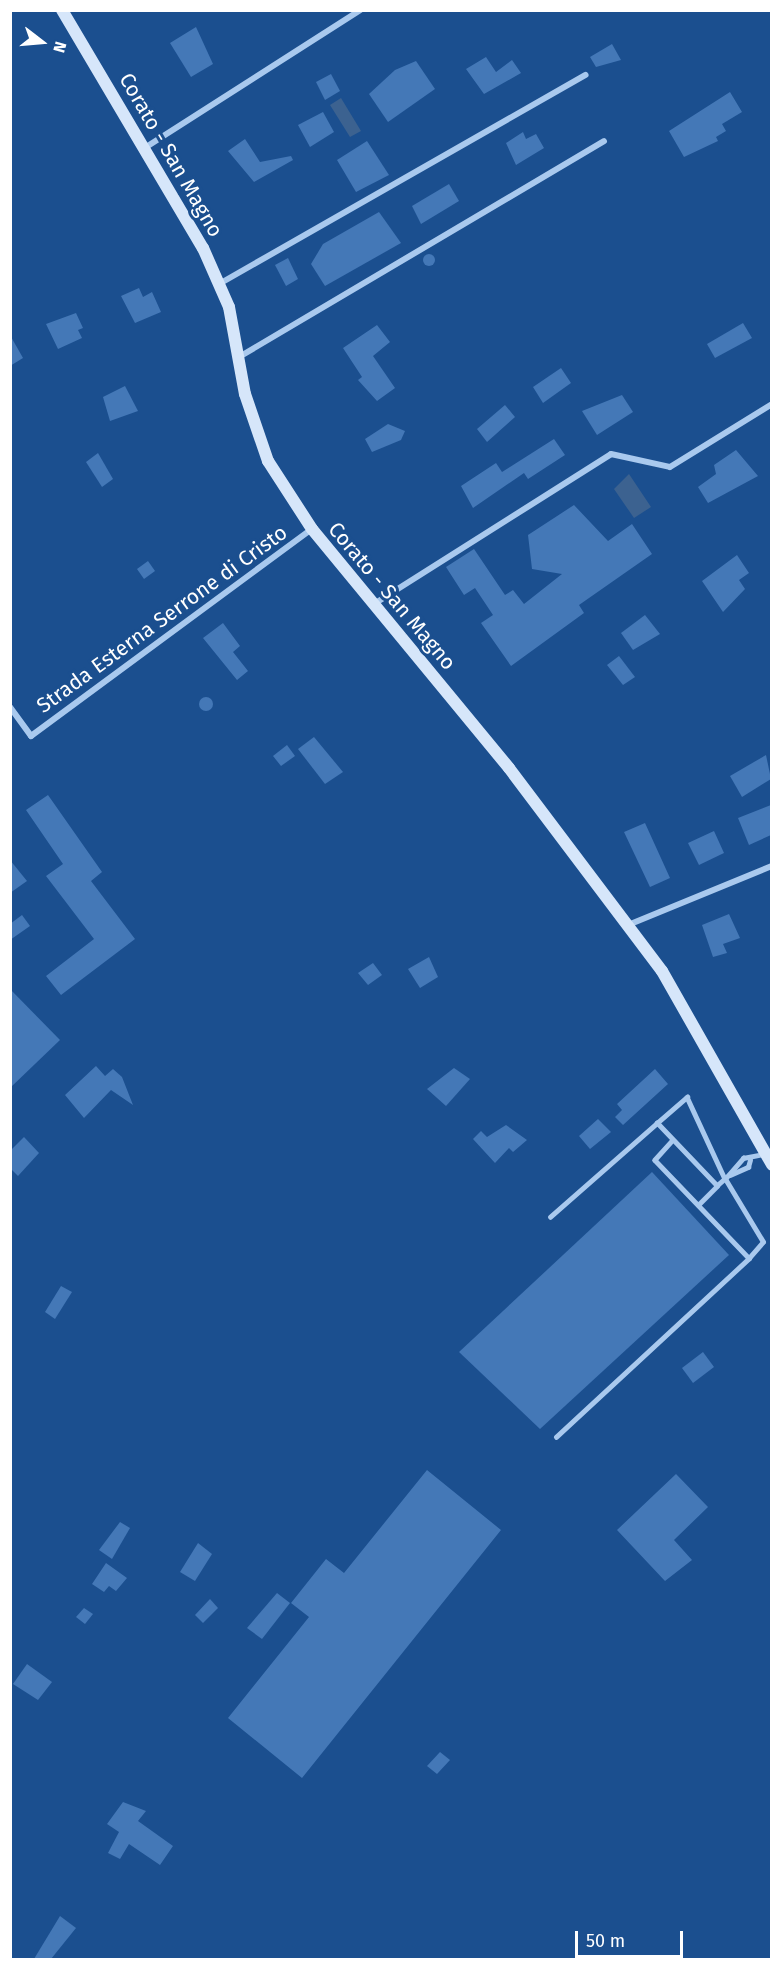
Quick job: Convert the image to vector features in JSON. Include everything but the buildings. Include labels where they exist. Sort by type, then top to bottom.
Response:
[{"type":"main road","name":"Corato - San Magno","points":[[62,10],[86,44],[142,150],[219,284],[268,461],[312,529],[509,768],[662,971],[769,1159]]},
{"type":"street","points":[[142,150],[360,10]]},
{"type":"street","points":[[219,284],[586,75]]},
{"type":"street","points":[[238,357],[604,141]]},
{"type":"street","points":[[374,604],[611,454],[670,467],[771,404]]},
{"type":"street","name":"Strada Esterna Serrone di Cristo","points":[[10,707],[31,736],[312,529]]},
{"type":"street","points":[[627,925],[771,866]]},
{"type":"lane","points":[[550,1216],[687,1097],[691,1099],[728,1177],[763,1242],[749,1258],[556,1437]]},
{"type":"lane","points":[[657,1123],[717,1186]]},
{"type":"lane","points":[[673,1140],[655,1161],[749,1258]]},
{"type":"lane","points":[[728,1177],[731,1167],[750,1160],[769,1159]]},
{"type":"lane","points":[[698,1204],[728,1177],[748,1167],[750,1160]]},
{"type":"water","points":[[341,98],[361,131],[350,137],[330,105]]},
{"type":"water","points":[[629,474],[651,507],[634,518],[614,489]]}]
